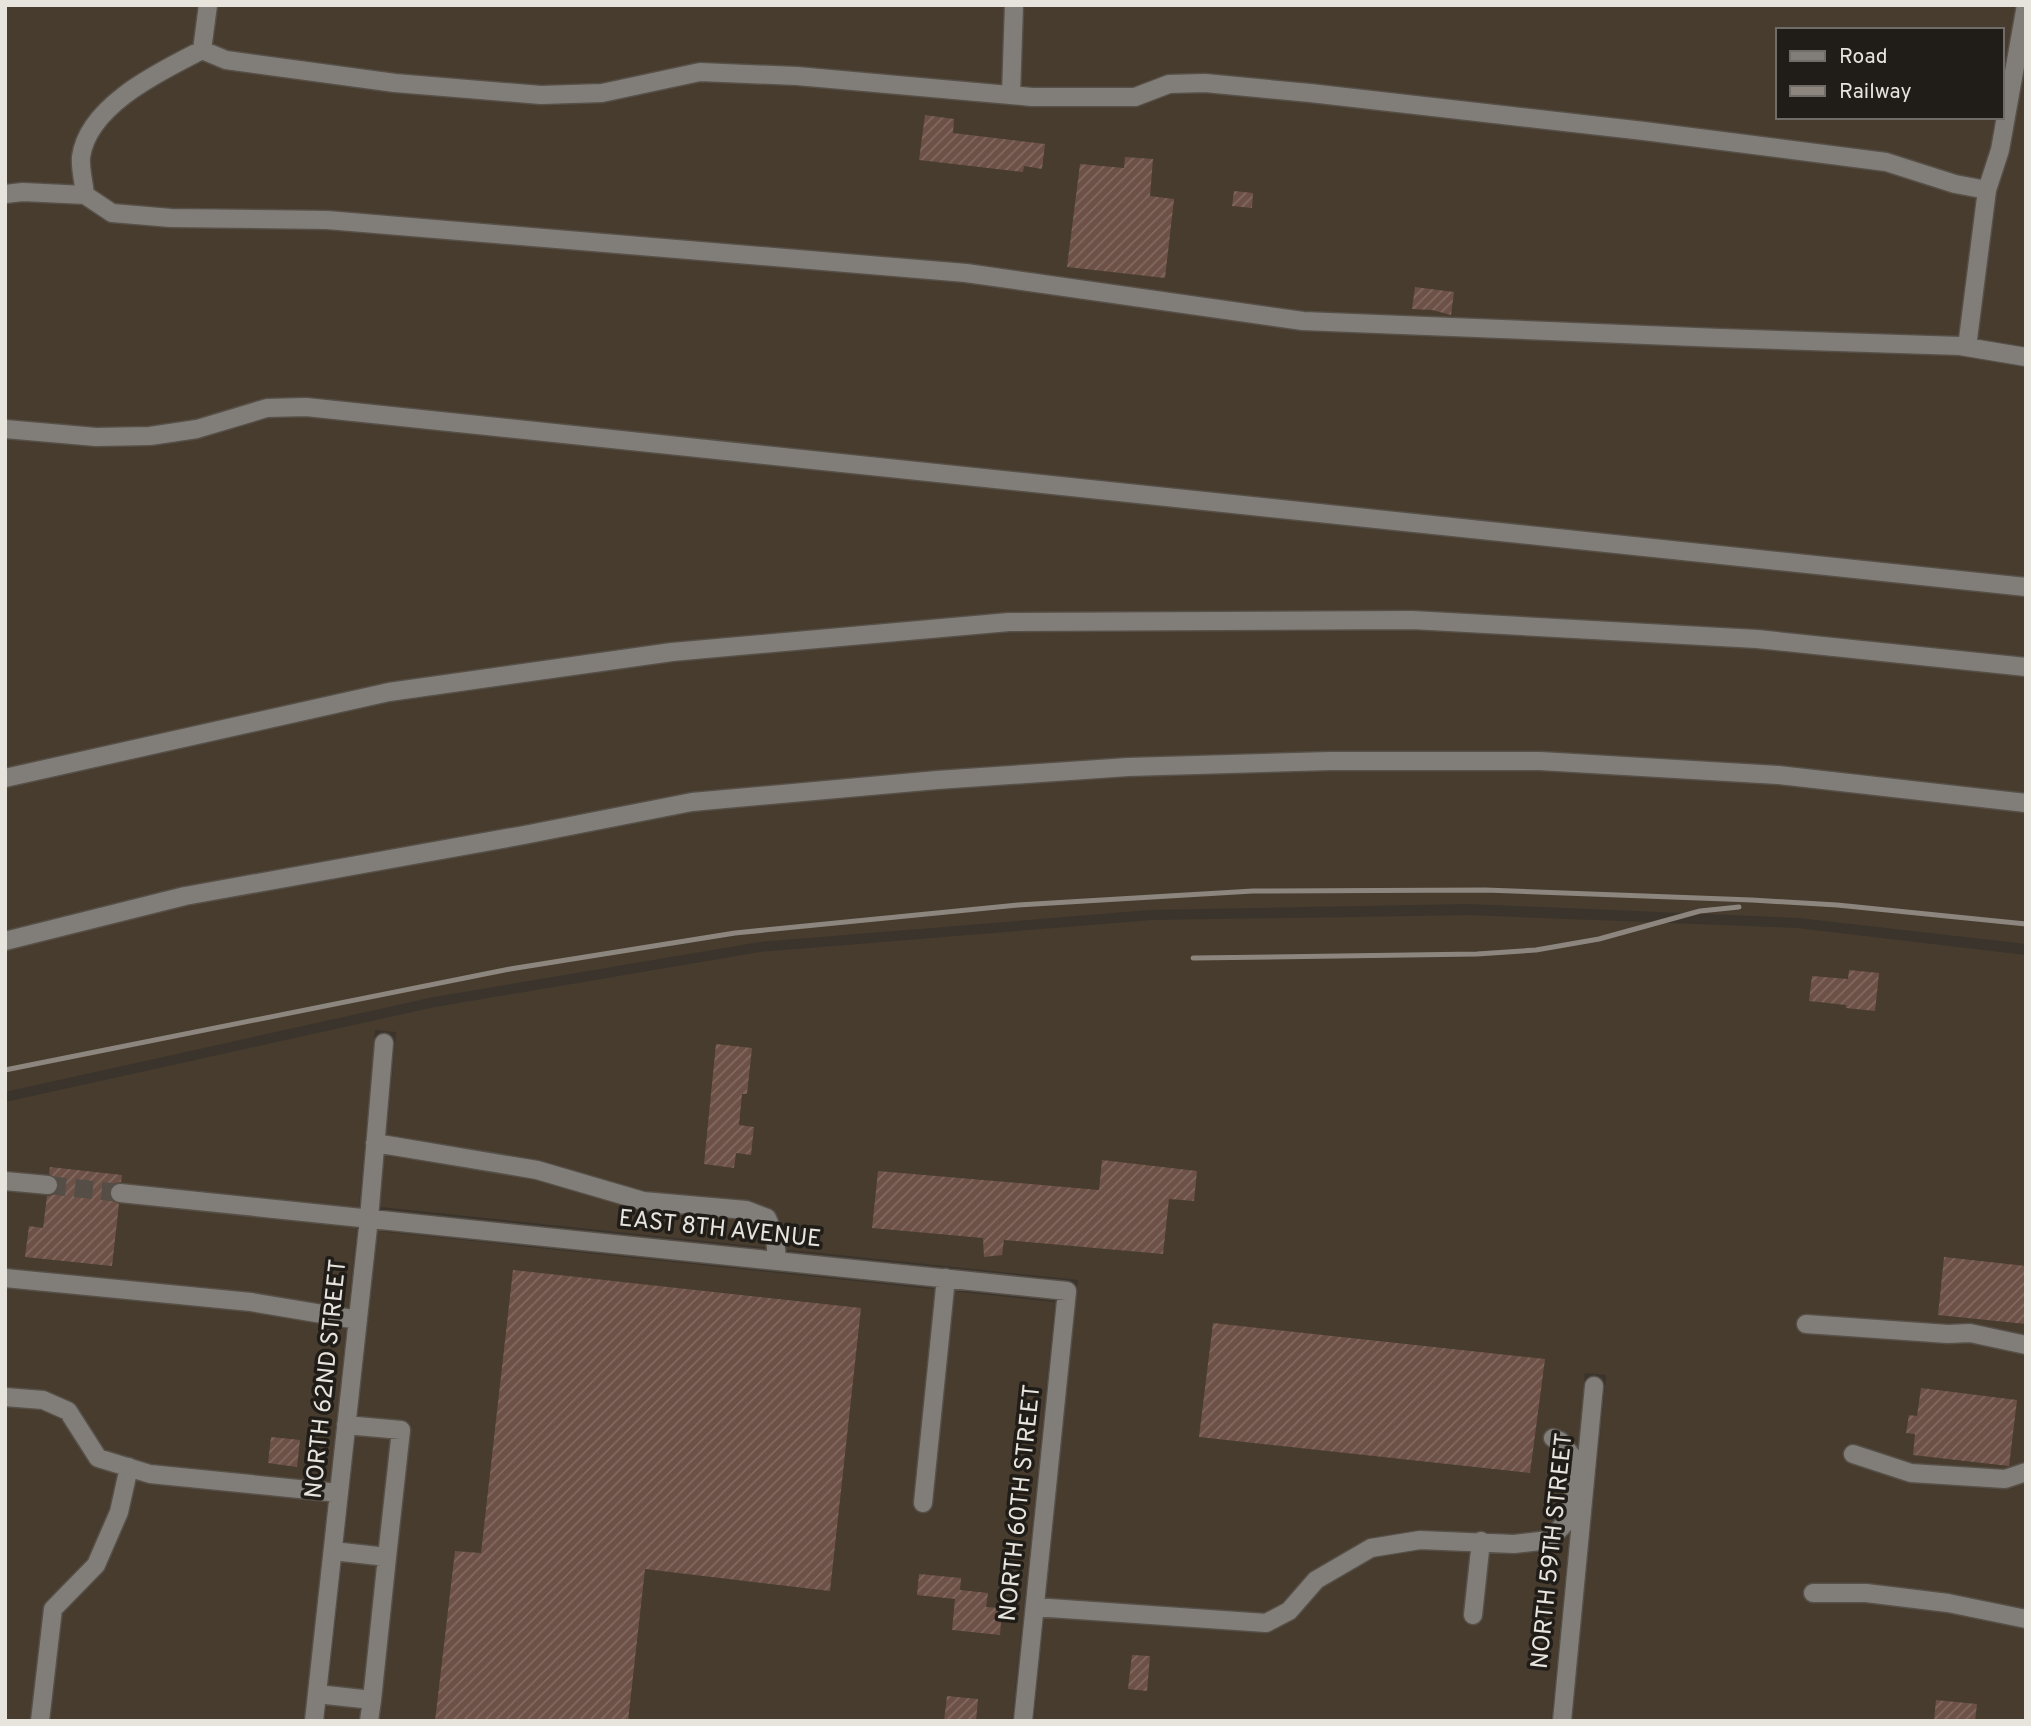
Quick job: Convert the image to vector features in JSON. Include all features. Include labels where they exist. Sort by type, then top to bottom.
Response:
[{"type":"street","points":[[202,50],[208,5]]},
{"type":"street","points":[[1011,95],[1014,5]]},
{"type":"street","points":[[1967,347],[1987,190],[2000,150],[2026,5]]},
{"type":"street","points":[[85,195],[82,157],[93,127],[121,96],[156,73],[202,50],[226,60],[395,83],[541,95],[602,93],[699,72],[797,76],[1011,95],[1135,97],[1169,85],[1205,83],[1644,131],[1885,162],[1955,184],[1987,190]]},
{"type":"street","points":[[5,194],[23,191],[85,195],[112,213],[171,218],[327,220],[966,273],[1303,321],[1967,347],[2026,356]]},
{"type":"street","points":[[5,429],[96,437],[150,436],[197,429],[267,408],[306,407],[2026,587]]},
{"type":"street","points":[[5,778],[389,692],[672,652],[1009,622],[1412,620],[1757,639],[2026,667]]},
{"type":"street","points":[[5,941],[185,897],[692,802],[937,780],[1128,767],[1330,761],[1540,761],[1778,775],[2026,803]]},
{"type":"street","name":"NORTH 62ND STREET","points":[[314,1721],[369,1218],[384,1043]]},
{"type":"street","points":[[375,1143],[537,1170],[643,1201],[746,1210],[767,1218],[775,1237],[777,1260]]},
{"type":"street","points":[[5,1181],[48,1185]]},
{"type":"street","name":"EAST 8TH AVENUE","points":[[120,1193],[1067,1291]]},
{"type":"street","points":[[5,1278],[251,1302],[358,1320]]},
{"type":"street","points":[[923,1503],[946,1278]]},
{"type":"street","name":"NORTH 60TH STREET","points":[[1023,1721],[1067,1291]]},
{"type":"street","points":[[1806,1324],[1948,1335],[1970,1333],[2026,1345]]},
{"type":"street","name":"NORTH 59TH STREET","points":[[1562,1721],[1594,1386]]},
{"type":"street","points":[[5,1396],[43,1400],[68,1411],[99,1458],[150,1474],[339,1493]]},
{"type":"street","points":[[346,1425],[401,1430],[369,1721]]},
{"type":"street","points":[[1035,1607],[1266,1623],[1289,1611],[1316,1580],[1371,1548],[1420,1540],[1527,1544],[1549,1540],[1567,1521],[1578,1476],[1571,1455],[1560,1441],[1553,1438]]},
{"type":"street","points":[[1853,1454],[1911,1474],[2005,1479],[2026,1472]]},
{"type":"street","points":[[40,1721],[53,1609],[96,1565],[119,1512],[129,1467]]},
{"type":"street","points":[[1474,1615],[1481,1541]]},
{"type":"street","points":[[333,1551],[387,1557]]},
{"type":"street","points":[[1813,1593],[1880,1595],[1948,1603],[2026,1619]]},
{"type":"street","points":[[317,1694],[372,1700]]},
{"type":"shaded area","points":[[5,5],[2026,5],[2026,944],[1798,918],[1469,904],[1151,910],[760,942],[434,997],[5,1092]]},
{"type":"shaded area","points":[[1469,915],[1797,928],[2026,955],[2026,1721],[1572,1721],[1606,1375],[1585,1373],[1551,1721],[1034,1721],[1078,1280],[380,1207],[396,1032],[375,1030],[358,1217],[304,1721],[5,1721],[5,1102],[435,1007],[760,952],[1152,920]]},
{"type":"shaded area","points":[[378,1231],[1055,1302],[1012,1721],[325,1721]]},
{"type":"building","points":[[925,115],[954,119],[953,133],[1045,144],[1042,169],[1024,166],[1023,172],[919,160]]},
{"type":"building","points":[[1125,157],[1153,159],[1150,196],[1174,199],[1165,278],[1067,267],[1080,164],[1124,168]]},
{"type":"building","points":[[1234,191],[1253,193],[1252,208],[1232,206]]},
{"type":"building","points":[[1415,287],[1454,292],[1451,315],[1412,309]]},
{"type":"building","points":[[1849,970],[1879,973],[1875,1011],[1809,1001],[1812,976],[1848,979]]},
{"type":"building","points":[[716,1044],[752,1048],[747,1094],[742,1094],[739,1125],[754,1127],[751,1155],[736,1153],[734,1168],[704,1164]]},
{"type":"building","points":[[1102,1160],[1197,1171],[1194,1201],[1169,1199],[1163,1254],[1004,1240],[1002,1255],[984,1257],[983,1238],[872,1228],[878,1171],[1099,1190]]},
{"type":"building","points":[[50,1167],[122,1175],[121,1182],[115,1183],[109,1191],[110,1198],[119,1204],[112,1266],[25,1257],[29,1226],[43,1228],[47,1196],[53,1195],[59,1187],[58,1180],[49,1174]]},
{"type":"building","points":[[1944,1257],[2026,1266],[2026,1324],[1938,1315]]},
{"type":"building","points":[[513,1270],[861,1308],[830,1591],[645,1569],[628,1721],[435,1721],[455,1551],[481,1553]]},
{"type":"building","points":[[1213,1323],[1545,1359],[1530,1473],[1199,1437]]},
{"type":"building","points":[[1921,1388],[2017,1400],[2009,1466],[1913,1455],[1915,1434],[1906,1433],[1909,1415],[1917,1416]]},
{"type":"building","points":[[271,1437],[300,1440],[297,1467],[268,1463]]},
{"type":"building","points":[[919,1574],[961,1578],[960,1590],[988,1593],[986,1607],[1002,1608],[1000,1635],[952,1630],[955,1599],[917,1595]]},
{"type":"building","points":[[1132,1655],[1150,1656],[1147,1691],[1128,1689]]},
{"type":"building","points":[[947,1696],[978,1699],[976,1721],[944,1721]]},
{"type":"building","points":[[1936,1700],[1977,1704],[1975,1721],[1934,1721]]},
{"type":"tunnel","points":[[48,1185],[120,1193]]},
{"type":"railway","points":[[5,1070],[510,969],[735,933],[1018,905],[1253,891],[1485,890],[1837,905],[2026,924]]},
{"type":"railway","points":[[1193,958],[1477,954],[1536,950],[1599,939],[1700,911],[1739,907]]}]
